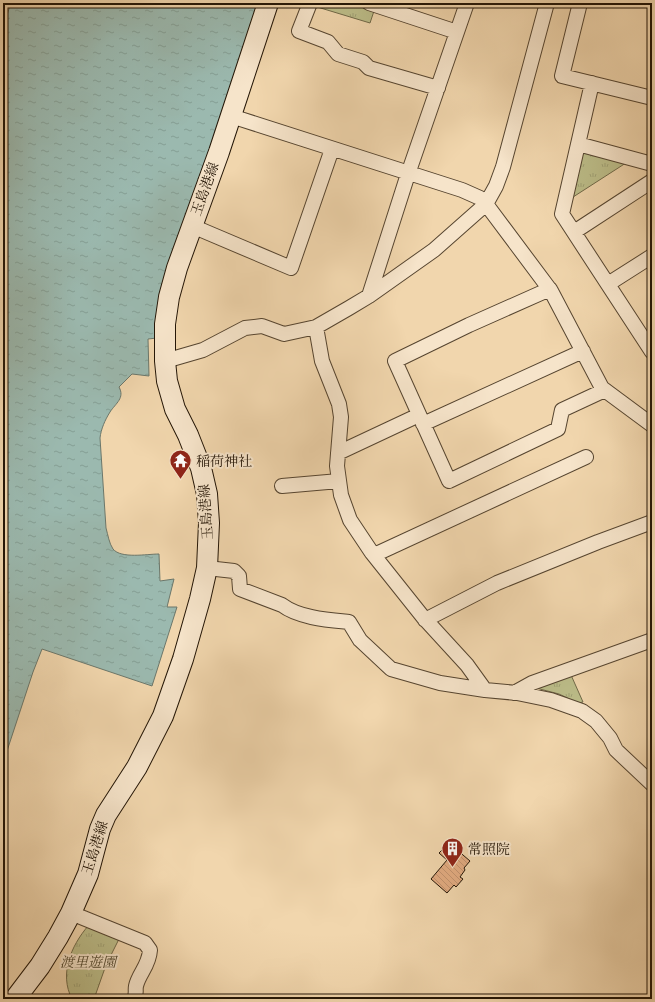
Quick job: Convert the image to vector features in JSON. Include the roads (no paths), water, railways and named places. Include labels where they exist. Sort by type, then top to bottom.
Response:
[{"type":"main road","name":"玉島港線","points":[[15,999],[40,966],[71,912],[88,874],[100,829],[106,815],[137,767],[163,716],[183,659],[200,599],[207,568],[209,523],[207,494],[201,468],[188,435],[175,409],[167,381],[164,324],[169,297],[177,268],[231,116],[268,3]]},
{"type":"street","points":[[310,3],[299,31],[328,42],[338,54],[363,62],[369,68],[438,88]]},
{"type":"street","points":[[369,3],[457,32]]},
{"type":"street","points":[[369,296],[408,174],[467,3]]},
{"type":"street","points":[[165,361],[203,350],[245,328],[262,326],[284,334],[316,326],[369,296],[434,250],[486,204],[496,186],[503,167],[547,3]]},
{"type":"street","points":[[580,3],[562,76],[652,98]]},
{"type":"street","points":[[592,83],[562,214],[608,284],[647,334],[652,352]]},
{"type":"street","points":[[231,116],[408,174],[462,190],[480,198],[550,289],[602,388],[651,424]]},
{"type":"street","points":[[578,144],[652,164]]},
{"type":"street","points":[[192,226],[291,268],[332,149]]},
{"type":"street","points":[[574,232],[652,181]]},
{"type":"street","points":[[608,284],[652,256]]},
{"type":"street","points":[[550,289],[469,325],[394,361],[449,481],[558,429],[562,410],[605,390]]},
{"type":"street","points":[[316,326],[322,361],[339,404],[341,417],[338,453],[339,481],[341,495],[350,520],[374,555],[425,620],[467,665],[485,690]]},
{"type":"street","points":[[338,453],[421,420],[582,350]]},
{"type":"street","points":[[374,555],[586,457]]},
{"type":"street","points":[[282,486],[339,481]]},
{"type":"street","points":[[425,620],[497,583],[652,522]]},
{"type":"street","points":[[207,568],[234,571],[239,576],[240,589],[282,605],[286,608],[314,618],[349,622],[360,640],[391,669],[440,683],[514,693],[551,700],[582,711],[596,721],[610,738],[616,750],[652,784]]},
{"type":"street","points":[[514,693],[532,683],[652,640]]},
{"type":"street","points":[[71,912],[145,942],[150,950],[150,959],[136,986],[136,995],[134,999]]},
{"type":"water","points":[[11,3],[259,3],[157,338],[148,339],[149,376],[132,374],[119,387],[121,391],[120,397],[106,418],[100,438],[106,528],[113,549],[122,554],[128,555],[159,554],[160,581],[174,579],[167,607],[177,607],[152,686],[42,649],[3,763],[3,27]]},
{"type":"place","name":"稲荷神社","points":[[180,480]]},
{"type":"place","name":"常照院","points":[[452,868]]},
{"type":"park label","name":"渡里遊園","points":[[88,962]]}]
